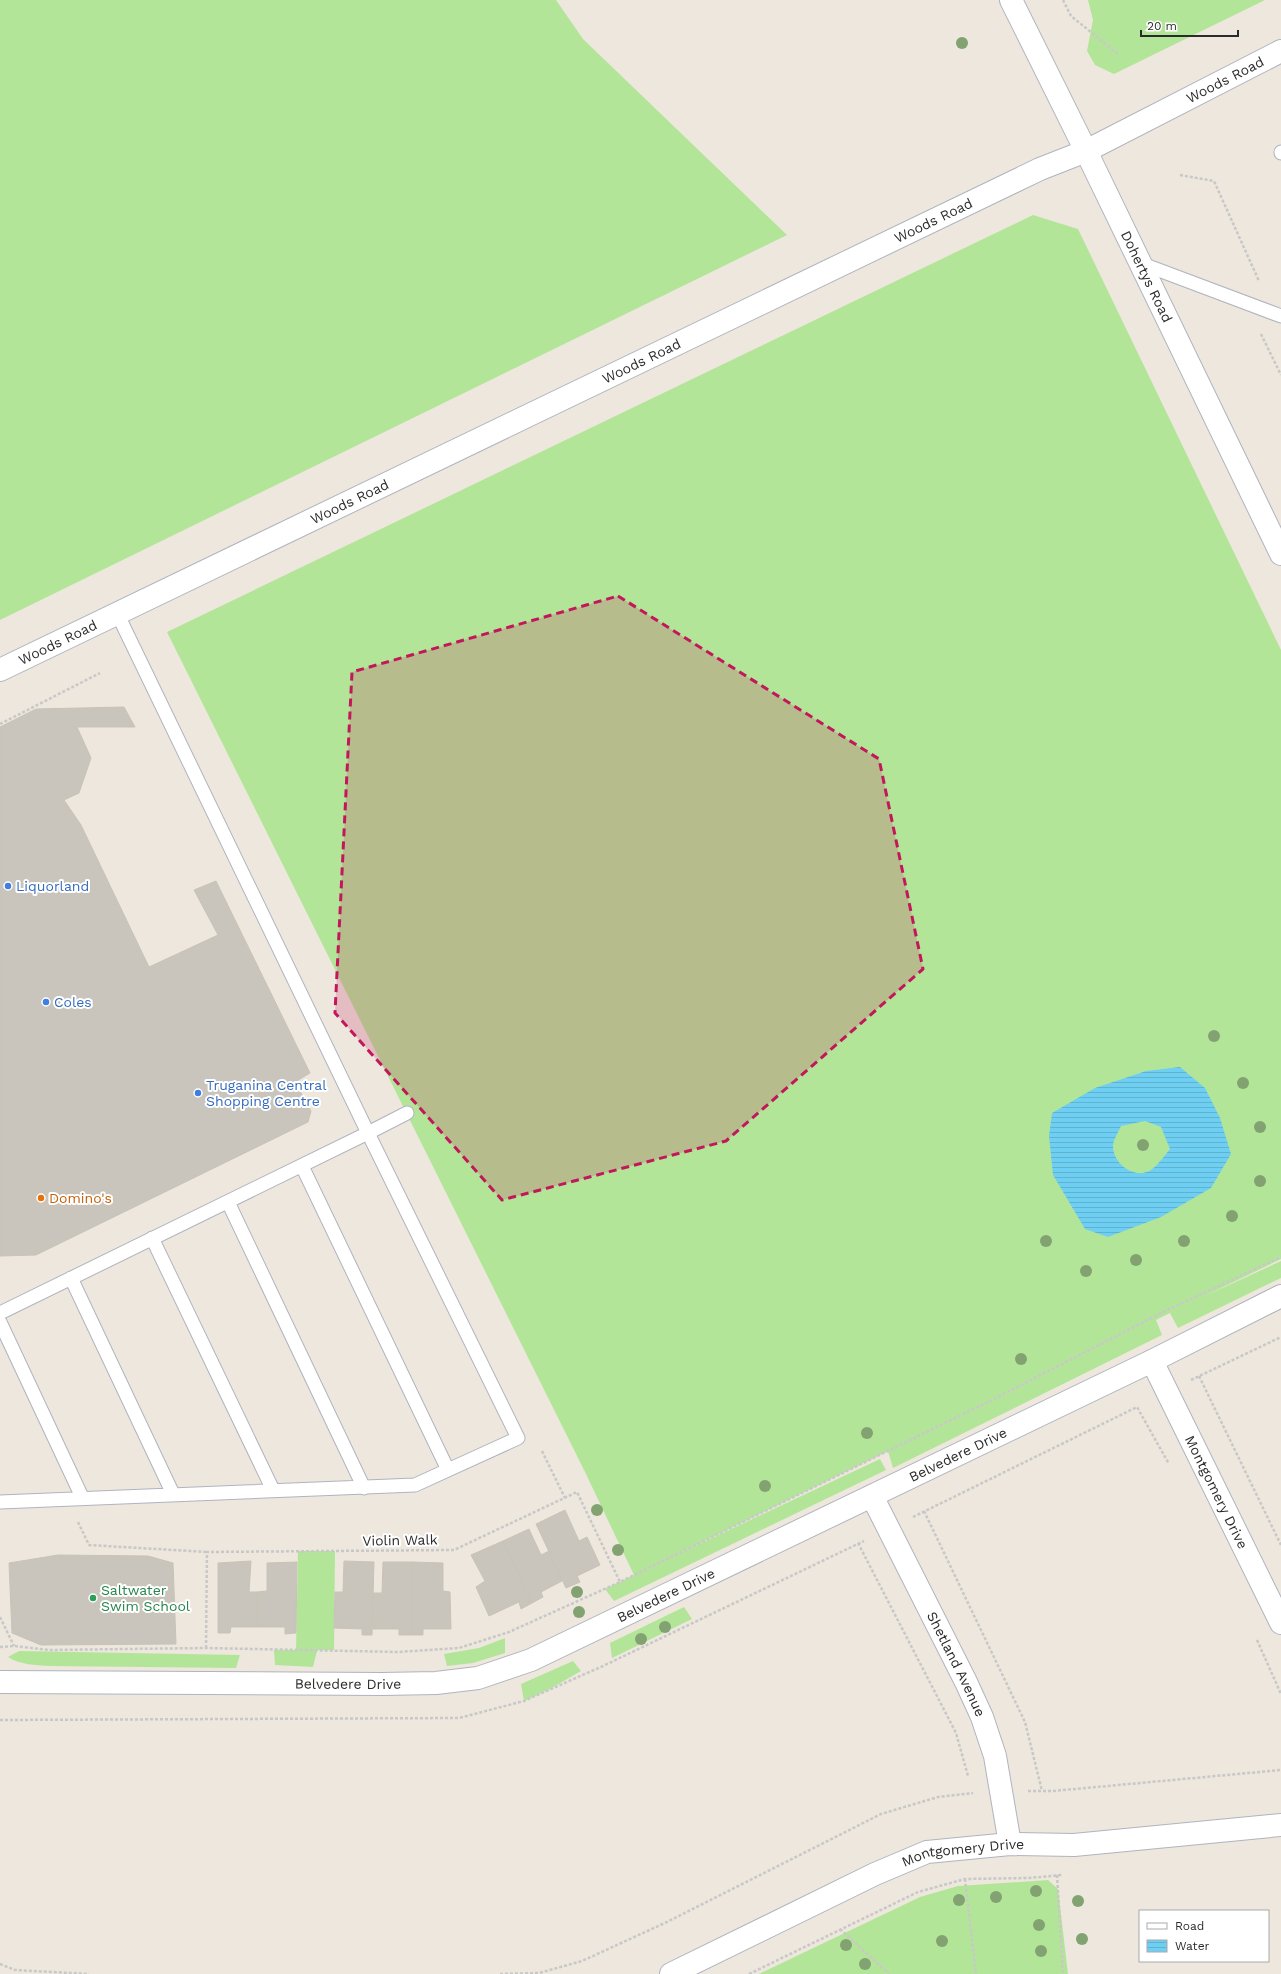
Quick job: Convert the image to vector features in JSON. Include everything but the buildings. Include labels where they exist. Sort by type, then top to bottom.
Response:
[{"type":"street","name":"Dohertys Road","points":[[1011,0],[1086,151],[1281,554]]},
{"type":"street","name":"Woods Road","points":[[0,670],[1040,169],[1086,151],[1281,51]]},
{"type":"street","name":"Belvedere Drive","points":[[0,1682],[382,1684],[436,1683],[478,1678],[531,1660],[1152,1361],[1281,1296]]},
{"type":"street","name":"Montgomery Drive","points":[[1152,1361],[1281,1623]]},
{"type":"street","name":"Shetland Avenue","points":[[872,1496],[966,1682],[982,1717],[995,1756],[1010,1844]]},
{"type":"street","name":"Montgomery Drive","points":[[671,1974],[875,1874],[927,1852],[1010,1844],[1074,1845],[1281,1825]]},
{"type":"lane","points":[[1140,263],[1281,316]]},
{"type":"lane","points":[[0,1502],[82,1497],[415,1485],[518,1438],[117,613]]},
{"type":"lane","points":[[0,1313],[302,1166],[407,1113]]},
{"type":"lane","points":[[302,1166],[448,1470]]},
{"type":"lane","points":[[228,1202],[364,1488]]},
{"type":"lane","points":[[152,1238],[273,1490]]},
{"type":"lane","points":[[71,1278],[173,1494]]},
{"type":"lane","points":[[0,1322],[82,1497]]},
{"type":"path","points":[[1063,0],[1071,16],[1118,54]]},
{"type":"path","points":[[1180,175],[1214,181],[1260,283],[1258,308],[1261,335],[1281,375]]},
{"type":"path","points":[[0,724],[100,673]]},
{"type":"path","points":[[0,1647],[14,1646],[49,1650],[206,1648],[398,1652],[459,1648],[509,1632],[620,1582],[990,1401],[1165,1311],[1281,1257]]},
{"type":"path","points":[[0,1720],[459,1718],[524,1701],[603,1666],[858,1544],[1137,1406],[1281,1337]]},
{"type":"path","points":[[1199,1376],[1281,1544]]},
{"type":"path","points":[[1137,1406],[1171,1467]]},
{"type":"path","points":[[542,1451],[565,1498]]},
{"type":"path","name":"Violin Walk","points":[[206,1648],[207,1552],[454,1550],[577,1492],[620,1582]]},
{"type":"path","points":[[924,1511],[1025,1722],[1042,1791]]},
{"type":"path","points":[[858,1544],[956,1733],[969,1778]]},
{"type":"path","points":[[0,1618],[14,1646]]},
{"type":"path","points":[[1255,1636],[1281,1694]]},
{"type":"path","points":[[971,1786],[973,1794]]},
{"type":"path","points":[[749,1974],[918,1892],[965,1879],[1029,1878],[1056,1875],[1063,1974]]},
{"type":"path","points":[[965,1879],[976,1974]]},
{"type":"path","points":[[840,1929],[889,1974]]},
{"type":"path","points":[[0,1964],[15,1970],[89,1974]]},
{"type":"highlighted area","points":[[618,596],[879,759],[923,969],[726,1141],[502,1200],[335,1013],[352,672]]},
{"type":"green space","points":[[0,0],[556,0],[583,39],[787,235],[0,620]]},
{"type":"green space","points":[[1088,0],[1265,0],[1114,74],[1095,65],[1087,51],[1093,20]]},
{"type":"green space","points":[[1033,215],[1078,229],[1281,650],[1281,1259],[1203,1297],[1281,1261],[1281,1278],[1178,1328],[1170,1313],[1156,1320],[1162,1335],[893,1468],[888,1451],[676,1555],[880,1459],[886,1470],[614,1601],[605,1589],[634,1575],[585,1472],[167,632]]},
{"type":"green space","points":[[298,1551],[335,1551],[334,1650],[314,1650],[317,1651],[313,1667],[275,1665],[274,1650],[296,1650]]},
{"type":"green space","points":[[684,1607],[692,1619],[612,1658],[610,1643]]},
{"type":"green space","points":[[505,1638],[505,1653],[473,1663],[447,1666],[444,1654],[479,1648]]},
{"type":"green space","points":[[19,1651],[240,1655],[236,1668],[50,1666],[23,1663],[8,1657]]},
{"type":"green space","points":[[573,1661],[581,1671],[550,1689],[524,1701],[521,1684]]},
{"type":"green space","points":[[1048,1880],[1058,1889],[1068,1974],[759,1974],[920,1897],[958,1886]]},
{"type":"water","points":[[1180,1067],[1205,1088],[1220,1118],[1231,1154],[1211,1188],[1161,1217],[1108,1237],[1085,1229],[1053,1175],[1049,1136],[1052,1113],[1095,1088],[1146,1071]],"holes":[[[1145,1121],[1161,1127],[1170,1149],[1154,1168],[1145,1173],[1138,1173],[1132,1172],[1121,1164],[1114,1153],[1113,1146],[1121,1126]]]},
{"type":"place","name":"Liquorland","points":[[8,886]]},
{"type":"place","name":"Coles","points":[[46,1002]]},
{"type":"place","name":"Truganina Central Shopping Centre","points":[[198,1093]]},
{"type":"place","name":"Domino's","points":[[41,1198]]},
{"type":"place","name":"Saltwater Swim School","points":[[93,1598]]}]
